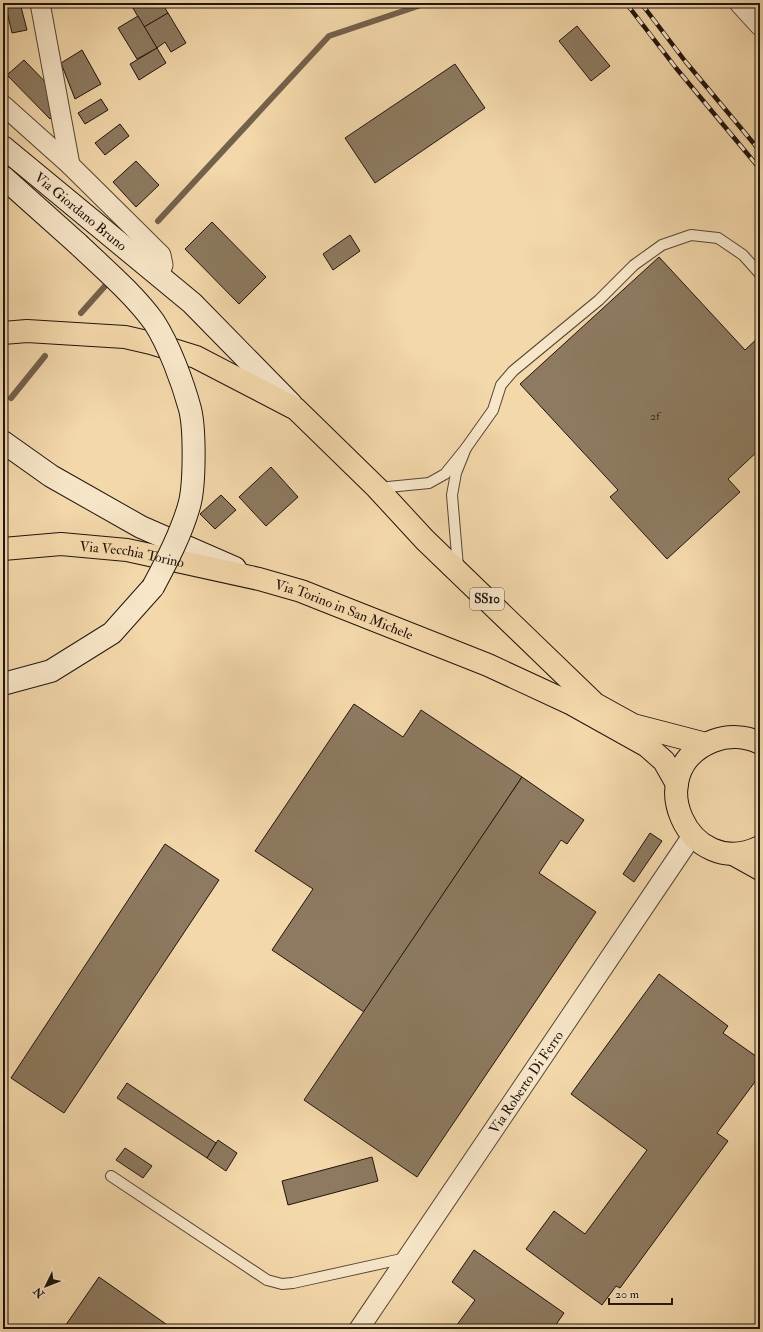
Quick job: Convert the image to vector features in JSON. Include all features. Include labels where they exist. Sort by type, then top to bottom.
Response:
[{"type":"main road","name":"Via Giordano Bruno","points":[[3,147],[159,275]]},
{"type":"main road","points":[[3,177],[78,244],[137,301],[155,324],[178,371],[190,411],[193,467],[189,505],[166,563],[153,586],[112,633],[51,671],[3,684]]},
{"type":"main road","name":"SS10","points":[[159,275],[192,302],[296,409],[377,488],[425,540],[595,704],[633,725],[706,744]]},
{"type":"main road","points":[[3,333],[27,331],[125,337],[151,343],[196,357],[296,409]]},
{"type":"main road","name":"Via Torino in San Michele","points":[[3,442],[51,476],[141,527],[259,579],[301,591],[368,616],[488,665],[570,703],[647,746],[664,761],[677,784]]},
{"type":"main road","name":"Via Vecchia Torino","points":[[3,549],[61,544],[127,550],[259,579]]},
{"type":"main road","name":"Via Torino in San Michele","points":[[760,743],[753,740],[736,737],[721,738],[706,744],[692,754],[682,768],[677,784],[676,798],[678,811],[692,836],[711,848],[733,854],[760,869]]},
{"type":"main road","name":"Via Torino in San Michele","points":[[733,854],[751,851],[760,847]]},
{"type":"street","points":[[40,3],[70,165]]},
{"type":"street","points":[[739,3],[760,26]]},
{"type":"street","points":[[3,105],[70,165],[161,254],[163,265],[159,275]]},
{"type":"street","points":[[736,737],[760,732]]},
{"type":"street","name":"Via Roberto Di Ferro","points":[[359,1329],[692,836]]},
{"type":"lane","points":[[377,488],[429,483],[445,474],[493,410],[502,385],[513,371],[599,300],[634,265],[662,245],[691,235],[718,238],[743,255],[760,274]]},
{"type":"lane","points":[[458,571],[452,495],[456,473],[466,448]]},
{"type":"lane","points":[[110,1176],[267,1280],[274,1282],[282,1284],[293,1283],[409,1257]]},
{"type":"building","points":[[5,3],[20,3],[27,30],[12,33]]},
{"type":"building","points":[[130,3],[162,3],[168,13],[144,27]]},
{"type":"building","points":[[168,13],[186,43],[171,52],[165,42],[157,48],[144,27]]},
{"type":"building","points":[[138,16],[157,48],[137,59],[118,28]]},
{"type":"building","points":[[577,26],[610,66],[591,81],[559,41]]},
{"type":"building","points":[[157,48],[166,63],[139,80],[130,64]]},
{"type":"building","points":[[82,50],[101,84],[75,99],[61,63]]},
{"type":"building","points":[[24,60],[55,92],[58,111],[50,119],[7,75]]},
{"type":"building","points":[[455,64],[485,108],[375,183],[345,138]]},
{"type":"building","points":[[101,99],[108,110],[85,124],[78,113]]},
{"type":"building","points":[[120,124],[129,136],[105,155],[95,143]]},
{"type":"building","points":[[136,161],[159,185],[136,207],[113,182]]},
{"type":"building","points":[[212,222],[266,277],[239,304],[185,249]]},
{"type":"building","points":[[350,235],[360,251],[333,270],[323,254]]},
{"type":"building","points":[[659,257],[745,350],[760,336],[760,449],[728,479],[740,492],[667,559],[610,497],[618,490],[520,384]]},
{"type":"building","points":[[271,467],[298,497],[266,526],[239,497]]},
{"type":"building","points":[[221,495],[236,510],[215,529],[200,514]]},
{"type":"building","points":[[354,704],[403,737],[421,710],[522,777],[364,1012],[272,950],[313,889],[255,851]]},
{"type":"building","points":[[522,777],[584,820],[567,844],[561,840],[539,873],[596,912],[417,1177],[304,1100]]},
{"type":"building","points":[[650,833],[662,841],[634,882],[623,874]]},
{"type":"building","points":[[165,844],[219,880],[64,1113],[11,1078]]},
{"type":"building","points":[[659,974],[728,1026],[723,1033],[760,1059],[757,1067],[760,1069],[760,1075],[717,1133],[728,1141],[620,1288],[616,1286],[602,1305],[526,1249],[554,1211],[585,1234],[647,1150],[571,1094]]},
{"type":"building","points":[[127,1083],[216,1143],[207,1158],[117,1098]]},
{"type":"building","points":[[218,1140],[237,1153],[226,1171],[207,1158]]},
{"type":"building","points":[[125,1148],[152,1166],[143,1178],[116,1160]]},
{"type":"building","points":[[372,1157],[378,1181],[288,1205],[282,1181]]},
{"type":"building","points":[[474,1250],[564,1313],[553,1329],[454,1329],[475,1300],[452,1282]]},
{"type":"building","points":[[99,1277],[173,1329],[63,1329]]},
{"type":"waterway","points":[[158,221],[329,36],[427,3]]},
{"type":"waterway","points":[[81,313],[105,286]]},
{"type":"waterway","points":[[11,398],[45,356]]},
{"type":"railway","points":[[626,3],[676,68],[760,169]]},
{"type":"railway","points":[[641,3],[685,61],[760,151]]}]
